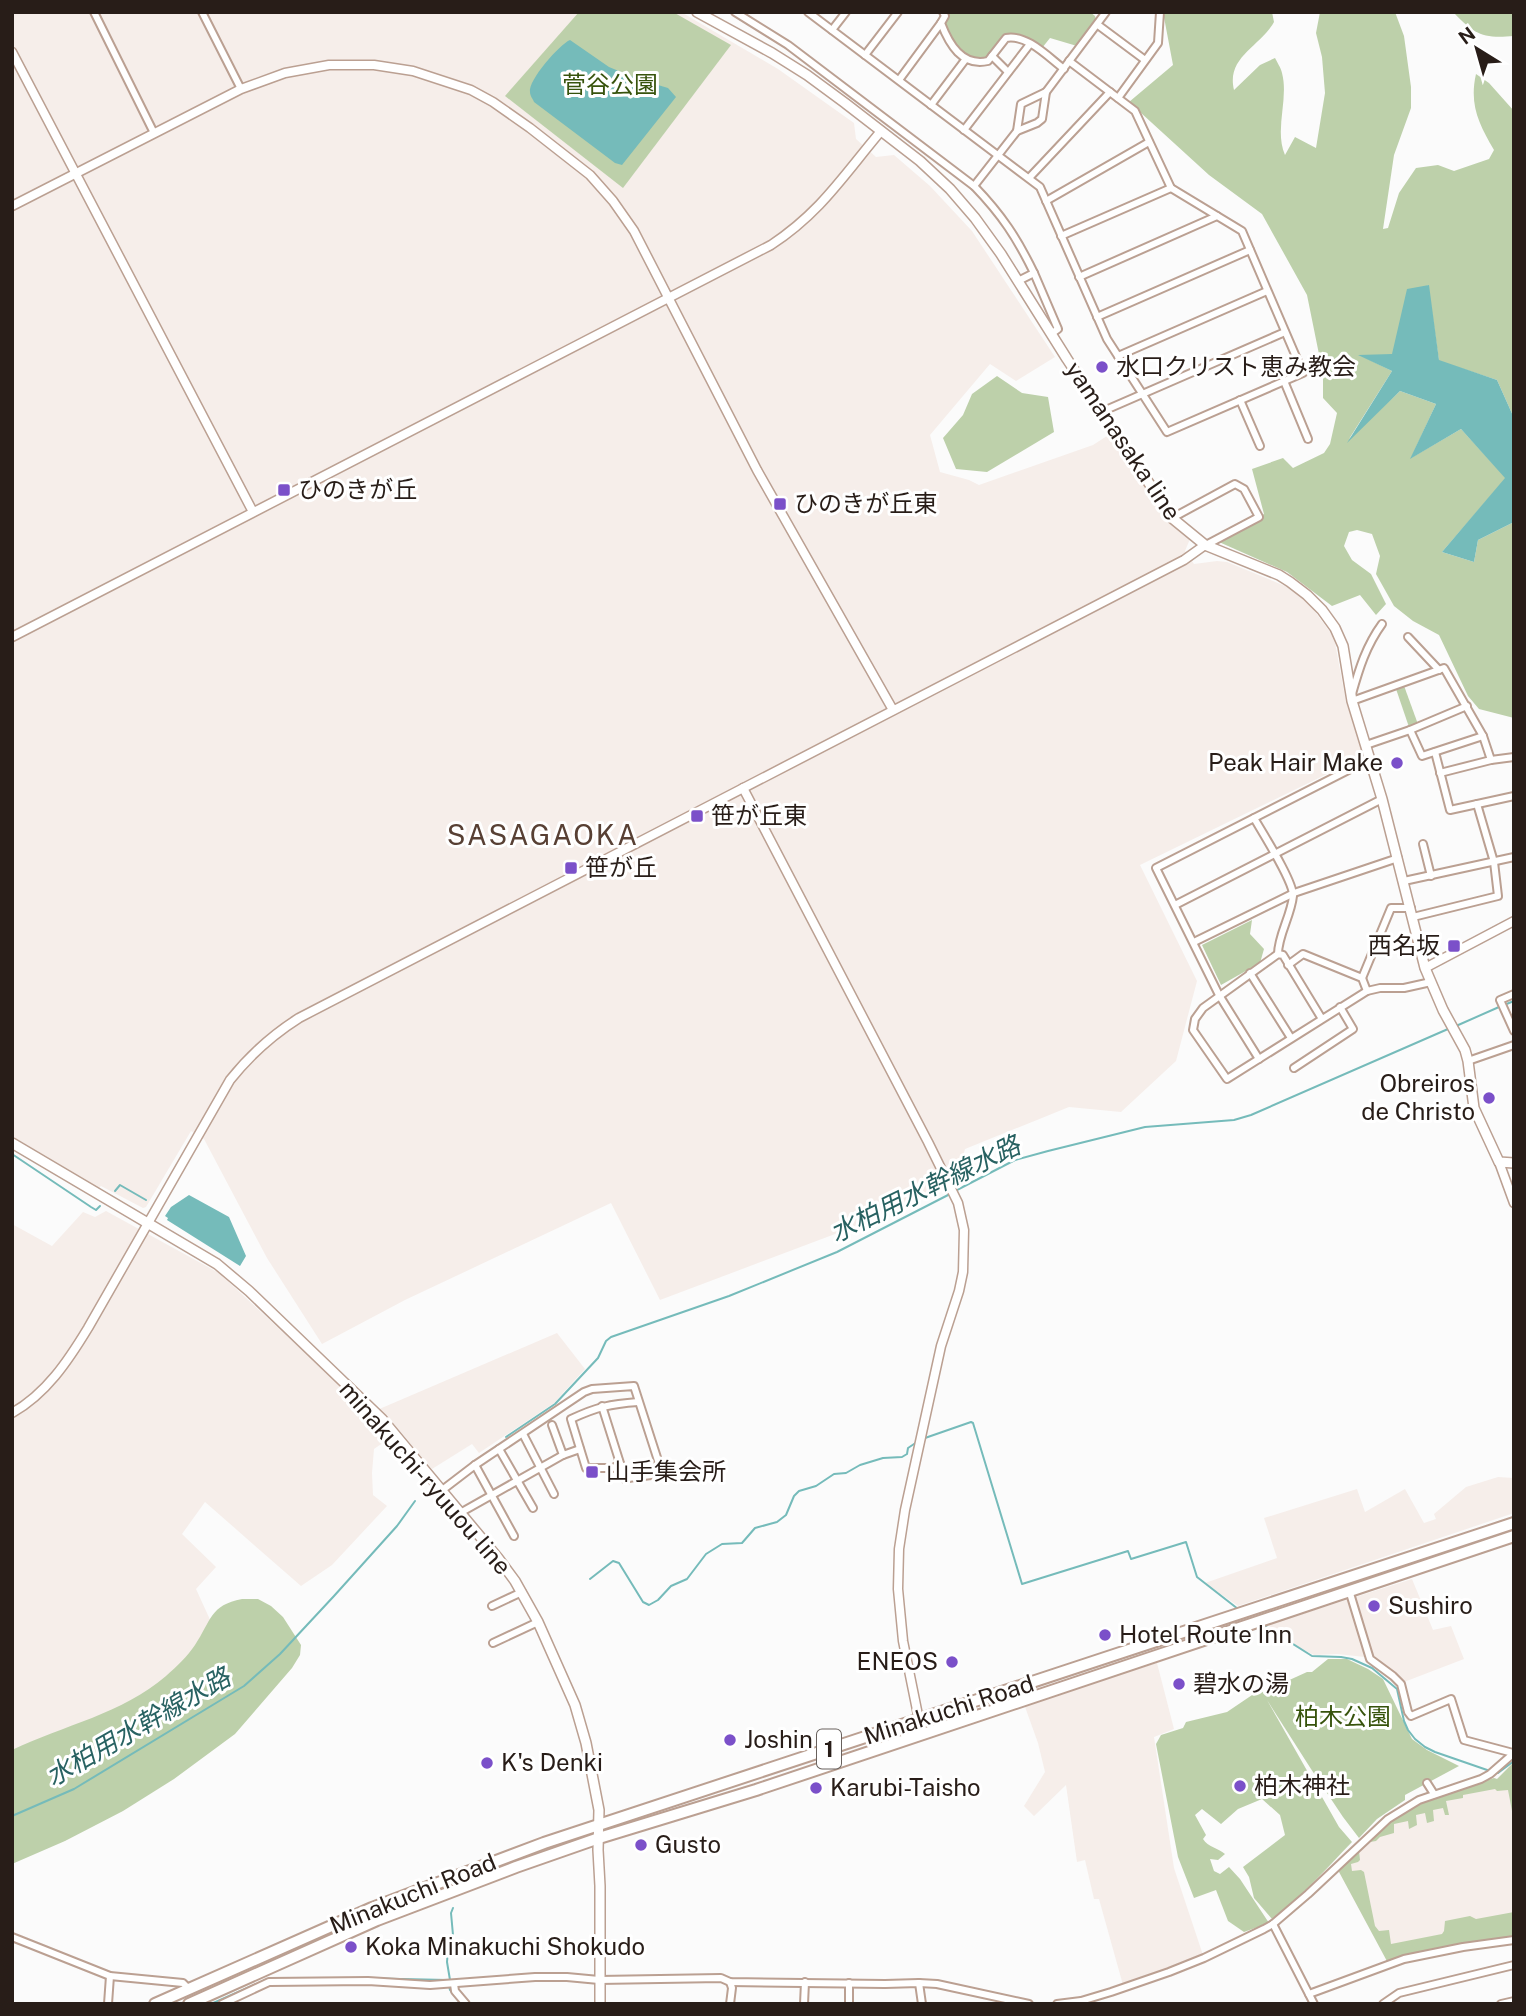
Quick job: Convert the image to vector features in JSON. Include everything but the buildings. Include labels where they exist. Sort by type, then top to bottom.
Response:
[{"type":"highway","name":"Minakuchi Road","points":[[155,2004],[372,1908],[599,1824],[1514,1523]]},
{"type":"highway","name":"Minakuchi Road","points":[[189,2004],[376,1920],[446,1892],[599,1838],[756,1790],[1514,1536]]},
{"type":"main road","name":"yamanasaka line","points":[[696,12],[807,75],[920,161],[950,189],[980,224],[1172,518],[1205,545],[1279,575],[1307,595],[1335,628],[1343,646],[1352,698],[1382,799],[1425,968],[1465,1049],[1474,1108],[1499,1162]]},
{"type":"main road","name":"minakuchi-ryuuou line","points":[[12,1143],[217,1264],[249,1291],[382,1419],[498,1558],[522,1592],[538,1622],[579,1717],[589,1756],[599,1810],[600,2004]]},
{"type":"main road","points":[[1499,1162],[1514,1163]]},
{"type":"street","points":[[94,12],[154,133]]},
{"type":"street","points":[[202,12],[241,89]]},
{"type":"street","points":[[808,12],[1040,187],[1107,339],[1167,432],[1303,373],[1242,231],[1171,188],[1135,111],[1069,61]]},
{"type":"street","points":[[832,30],[846,12]]},
{"type":"street","points":[[865,55],[898,12]]},
{"type":"street","points":[[898,80],[941,23],[945,16],[943,12]]},
{"type":"street","points":[[1094,12],[1145,60]]},
{"type":"street","points":[[1118,98],[1158,43],[1160,12]]},
{"type":"street","points":[[740,13],[788,45],[974,186],[1011,229],[1034,273],[1058,329],[1051,334]]},
{"type":"street","points":[[974,186],[1017,131],[1021,104],[1046,92],[1102,18]]},
{"type":"street","points":[[941,23],[949,44],[965,60],[983,62],[1010,36],[1030,44],[1064,69]]},
{"type":"street","points":[[964,130],[1030,44]]},
{"type":"street","points":[[12,52],[253,512]]},
{"type":"street","points":[[992,56],[1008,72]]},
{"type":"street","points":[[931,105],[965,60]]},
{"type":"street","points":[[12,206],[241,89],[285,73],[329,65],[374,65],[414,71],[471,90],[494,102],[590,175],[634,231],[765,485],[893,709]]},
{"type":"street","points":[[1017,131],[1042,119],[1046,92]]},
{"type":"street","points":[[1029,178],[1110,92]]},
{"type":"street","points":[[12,637],[771,245],[798,226],[825,201],[881,131]]},
{"type":"street","points":[[1046,201],[1149,142]]},
{"type":"street","points":[[1061,236],[1171,188]]},
{"type":"street","points":[[1079,277],[1217,216]]},
{"type":"street","points":[[1097,317],[1250,250]]},
{"type":"street","points":[[1018,281],[1034,273]]},
{"type":"street","points":[[1118,356],[1267,291]]},
{"type":"street","points":[[1101,412],[1285,332]]},
{"type":"street","points":[[1284,381],[1308,439]]},
{"type":"street","points":[[1241,400],[1260,446]]},
{"type":"street","points":[[12,1413],[33,1398],[64,1366],[230,1080],[258,1048],[276,1034],[299,1018],[1184,560],[1205,545],[1259,517],[1244,489],[1235,484],[1172,518]]},
{"type":"street","points":[[1352,698],[1361,663],[1382,624]]},
{"type":"street","points":[[1408,638],[1438,670]]},
{"type":"street","points":[[1352,698],[1444,668],[1483,736],[1491,760]]},
{"type":"street","points":[[1366,745],[1467,706]]},
{"type":"street","points":[[1410,730],[1422,757],[1483,736]]},
{"type":"street","points":[[1434,752],[1450,810],[1514,796]]},
{"type":"street","points":[[1440,773],[1514,757]]},
{"type":"street","points":[[1259,1059],[1219,995],[1156,868],[1370,760]]},
{"type":"street","points":[[743,788],[911,1108],[958,1203],[964,1230],[963,1272],[941,1346],[899,1549],[898,1589],[904,1641],[919,1720],[918,1735]]},
{"type":"street","points":[[1175,905],[1382,799]]},
{"type":"street","points":[[1367,991],[1363,978],[1391,908],[1412,912],[1498,896],[1494,862],[1478,804]]},
{"type":"street","points":[[1254,818],[1294,893],[1278,944],[1278,954]]},
{"type":"street","points":[[1423,845],[1431,876]]},
{"type":"street","points":[[1404,881],[1514,857]]},
{"type":"street","points":[[1194,942],[1294,893],[1398,859]]},
{"type":"street","points":[[1425,968],[1514,921]]},
{"type":"street","points":[[1278,954],[1283,956],[1322,1019]]},
{"type":"street","points":[[1278,954],[1219,995],[1203,1008],[1195,1019],[1193,1030],[1227,1079],[1367,991],[1404,988],[1431,982]]},
{"type":"street","points":[[1288,965],[1303,954],[1363,978]]},
{"type":"street","points":[[1250,973],[1291,1038]]},
{"type":"street","points":[[1514,993],[1500,1000],[1514,1031]]},
{"type":"street","points":[[1294,1068],[1353,1029],[1340,1007]]},
{"type":"street","points":[[1468,1061],[1514,1045]]},
{"type":"street","points":[[1499,1162],[1514,1203]]},
{"type":"street","points":[[441,1490],[588,1390],[634,1386],[662,1473],[625,1479],[602,1406]]},
{"type":"street","points":[[620,1464],[613,1468],[586,1468],[571,1419],[602,1406],[638,1402]]},
{"type":"street","points":[[552,1425],[563,1455]]},
{"type":"street","points":[[523,1434],[554,1494]]},
{"type":"street","points":[[499,1449],[533,1507]]},
{"type":"street","points":[[460,1513],[563,1455],[580,1449]]},
{"type":"street","points":[[475,1465],[514,1536]]},
{"type":"street","points":[[1349,1590],[1370,1659],[1401,1684],[1410,1716],[1451,1699],[1464,1740],[1513,1753]]},
{"type":"street","points":[[492,1606],[522,1592]]},
{"type":"street","points":[[493,1643],[538,1622]]},
{"type":"street","points":[[1057,2004],[1081,2001],[1169,1972],[1273,1924],[1388,1819],[1419,1800],[1481,1779],[1497,1769],[1513,1753]]},
{"type":"street","points":[[1427,1783],[1434,1794]]},
{"type":"street","points":[[1273,1924],[1314,2004]]},
{"type":"street","points":[[12,1937],[110,1976],[183,1983],[189,1989]]},
{"type":"street","points":[[1309,1994],[1404,1959],[1514,1940]]},
{"type":"street","points":[[1389,2002],[1399,1993],[1514,1965]]},
{"type":"street","points":[[108,2004],[110,1976]]},
{"type":"street","points":[[222,2004],[269,1982],[368,1981],[430,1985],[567,1976],[599,1980],[721,1978],[730,1982],[937,1984],[1029,2004]]},
{"type":"street","points":[[730,1982],[730,2004]]},
{"type":"street","points":[[804,2004],[805,1982]]},
{"type":"street","points":[[849,1983],[849,2004]]},
{"type":"street","points":[[919,1983],[922,2004]]},
{"type":"street","points":[[454,1984],[455,1991],[466,2004]]},
{"type":"street","points":[[1501,2004],[1514,2001]]},
{"type":"shaded area","points":[[12,12],[681,12],[778,69],[854,123],[856,139],[876,157],[894,155],[930,186],[972,231],[1055,357],[1016,381],[990,364],[930,435],[940,472],[979,485],[1093,445],[1110,434],[1170,524],[1190,539],[1185,551],[1194,564],[1227,562],[1285,586],[1300,595],[1313,609],[1335,643],[1346,702],[1364,756],[1140,865],[1197,981],[1176,1061],[1121,1112],[1069,1107],[965,1149],[955,1172],[940,1186],[851,1228],[660,1300],[611,1203],[405,1300],[322,1344],[267,1258],[204,1139],[191,1131],[143,1208],[101,1186],[99,1188],[12,1136]]},
{"type":"shaded area","points":[[106,1211],[219,1273],[370,1413],[557,1333],[585,1369],[554,1403],[479,1453],[472,1444],[432,1469],[400,1431],[374,1449],[373,1495],[387,1506],[332,1565],[301,1586],[205,1502],[182,1534],[216,1567],[196,1589],[228,1659],[12,1773],[12,1224],[52,1246],[83,1212],[95,1217]]},
{"type":"shaded area","points":[[1498,1477],[1514,1478],[1514,1513],[1238,1606],[1205,1583],[1277,1558],[1264,1518],[1357,1489],[1365,1512],[1405,1489],[1424,1523],[1436,1519],[1434,1514],[1466,1487]]},
{"type":"shaded area","points":[[1412,1579],[1433,1630],[1451,1626],[1464,1659],[1404,1682],[1374,1658],[1337,1654],[1314,1655],[1268,1625]]},
{"type":"shaded area","points":[[1157,1663],[1174,1729],[1154,1737],[1174,1868],[1203,1955],[1123,1985],[1099,1899],[1094,1899],[1085,1860],[1077,1862],[1066,1785],[1034,1816],[1024,1806],[1045,1772],[1024,1704]]},
{"type":"shaded area","points":[[1514,1762],[1514,1937],[1478,1942],[1388,1963],[1338,1870],[1384,1825],[1427,1802],[1494,1778],[1498,1779]]},
{"type":"green space","name":"菅谷公園","points":[[579,12],[673,12],[731,45],[623,188],[505,96]]},
{"type":"green space","points":[[947,12],[1090,12],[1096,20],[1077,46],[1050,38],[1042,48],[1031,40],[1010,34],[986,57],[974,59],[962,52],[951,40],[946,28]]},
{"type":"green space","points":[[1163,12],[1272,12],[1274,22],[1235,69],[1234,90],[1260,65],[1275,58],[1284,83],[1281,135],[1285,155],[1295,137],[1316,148],[1325,93],[1322,57],[1316,33],[1320,12],[1395,12],[1404,36],[1411,108],[1394,155],[1383,229],[1388,228],[1399,193],[1416,168],[1438,165],[1454,171],[1489,159],[1494,150],[1477,114],[1474,95],[1476,74],[1489,83],[1514,111],[1514,418],[1497,380],[1439,361],[1428,285],[1392,355],[1360,355],[1392,371],[1349,439],[1400,391],[1436,404],[1411,458],[1461,429],[1506,478],[1442,552],[1474,562],[1478,540],[1514,522],[1514,718],[1479,709],[1468,696],[1439,635],[1413,621],[1394,606],[1376,574],[1380,556],[1372,534],[1357,530],[1349,532],[1344,546],[1352,560],[1371,574],[1386,604],[1376,615],[1360,595],[1332,606],[1287,572],[1219,542],[1264,514],[1252,469],[1283,458],[1293,468],[1324,453],[1330,444],[1337,413],[1323,398],[1323,374],[1307,295],[1262,214],[1209,175],[1129,102],[1173,65]]},
{"type":"green space","points":[[1453,12],[1514,12],[1514,36],[1486,36],[1473,30]]},
{"type":"green space","points":[[997,376],[1022,393],[1048,397],[1054,432],[987,472],[956,469],[943,438],[963,415],[972,394]]},
{"type":"green space","points":[[1403,683],[1419,727],[1410,730],[1395,686]]},
{"type":"green space","points":[[1252,920],[1250,934],[1264,949],[1260,963],[1221,985],[1202,945]]},
{"type":"green space","points":[[242,1599],[258,1599],[271,1606],[283,1617],[301,1645],[300,1655],[292,1668],[235,1734],[174,1779],[123,1811],[12,1864],[12,1750],[112,1710],[149,1689],[189,1654],[217,1610],[223,1605]]},
{"type":"green space","name":"柏木公園","points":[[1328,1659],[1347,1659],[1383,1679],[1412,1739],[1459,1766],[1405,1795],[1405,1800],[1377,1819],[1359,1838],[1267,1700],[1339,1827],[1352,1842],[1304,1892],[1272,1919],[1254,1898],[1249,1877],[1243,1867],[1285,1835],[1280,1815],[1262,1799],[1238,1809],[1221,1824],[1202,1809],[1195,1815],[1206,1835],[1203,1839],[1225,1854],[1218,1860],[1210,1859],[1214,1871],[1220,1874],[1229,1867],[1269,1923],[1244,1932],[1228,1921],[1216,1890],[1194,1898],[1178,1857],[1156,1744],[1161,1735],[1183,1728],[1186,1722],[1227,1712],[1261,1689],[1264,1694],[1273,1691],[1285,1682],[1312,1672]]},
{"type":"green space","points":[[1514,1762],[1514,1811],[1508,1790],[1495,1789],[1463,1795],[1463,1798],[1446,1801],[1449,1815],[1445,1815],[1443,1808],[1433,1810],[1434,1821],[1427,1823],[1425,1813],[1416,1815],[1417,1825],[1409,1829],[1408,1821],[1394,1824],[1394,1833],[1370,1842],[1393,1819],[1409,1810],[1444,1795],[1497,1779]]},
{"type":"green space","points":[[1359,1851],[1360,1860],[1351,1864],[1352,1871],[1364,1872],[1375,1926],[1379,1931],[1389,1930],[1391,1944],[1442,1934],[1445,1921],[1514,1912],[1514,1937],[1478,1942],[1388,1963],[1338,1870]]},
{"type":"water","points":[[570,40],[609,67],[668,88],[676,97],[622,165],[615,163],[534,102],[531,96],[531,86],[539,71],[552,55]]},
{"type":"water","points":[[1429,285],[1439,360],[1497,380],[1514,418],[1514,522],[1478,540],[1474,562],[1442,552],[1505,478],[1461,429],[1410,459],[1436,404],[1400,391],[1347,443],[1392,371],[1358,355],[1392,354],[1407,289]]},
{"type":"water","points":[[189,1195],[229,1217],[246,1256],[240,1266],[167,1220],[165,1216],[171,1207]]},
{"type":"waterway","name":"水柏用水幹線水路","points":[[1504,1005],[1514,1001]]},
{"type":"waterway","name":"水柏用水幹線水路","points":[[1456,1026],[1499,1007]]},
{"type":"waterway","name":"水柏用水幹線水路","points":[[955,1191],[1015,1160],[1048,1151],[1145,1127],[1234,1120],[1251,1115],[1448,1029]]},
{"type":"waterway","points":[[12,1154],[96,1210],[100,1206]]},
{"type":"waterway","points":[[115,1191],[120,1185],[146,1200]]},
{"type":"waterway","name":"水柏用水幹線水路","points":[[506,1437],[555,1404],[598,1358],[606,1341],[611,1337],[729,1296],[837,1252],[950,1194]]},
{"type":"waterway","points":[[925,1438],[973,1423],[1022,1584],[1128,1551],[1131,1559],[1186,1542],[1197,1577],[1238,1609]]},
{"type":"waterway","points":[[590,1579],[613,1561],[619,1563],[643,1602],[649,1605],[671,1586],[687,1579],[706,1554],[722,1544],[742,1543],[755,1528],[777,1522],[786,1515],[799,1491],[860,1465],[883,1458],[902,1457],[907,1454],[908,1448],[917,1442]]},
{"type":"waterway","name":"水柏用水幹線水路","points":[[12,1816],[74,1789],[244,1686],[280,1654],[334,1596],[397,1526],[415,1501]]},
{"type":"waterway","points":[[1266,1627],[1312,1656],[1352,1659],[1372,1668],[1397,1689],[1404,1721],[1415,1739],[1435,1752],[1490,1771]]},
{"type":"waterway","points":[[1495,1772],[1498,1773],[1514,1761]]},
{"type":"waterway","points":[[448,1980],[447,1962],[453,1935],[453,1908]]},
{"type":"waterway","points":[[211,2004],[270,1978],[285,1979]]},
{"type":"waterway","points":[[354,1978],[448,1980]]},
{"type":"waterway","points":[[449,1986],[461,2004]]},
{"type":"place","name":"水口クリスト恵み教会","points":[[1102,367]]},
{"type":"place","name":"ひのきが丘","points":[[284,490]]},
{"type":"place","name":"ひのきが丘東","points":[[780,504]]},
{"type":"place","name":"Peak Hair Make","points":[[1397,763]]},
{"type":"place","name":"笹が丘東","points":[[697,816]]},
{"type":"place","name":"笹が丘","points":[[571,868]]},
{"type":"place","name":"西名坂","points":[[1454,946]]},
{"type":"place","name":"Obreiros de Christo","points":[[1489,1098]]},
{"type":"place","name":"山手集会所","points":[[592,1472]]},
{"type":"place","name":"Sushiro","points":[[1374,1606]]},
{"type":"place","name":"Hotel Route Inn","points":[[1105,1635]]},
{"type":"place","name":"ENEOS","points":[[952,1662]]},
{"type":"place","name":"碧水の湯","points":[[1179,1684]]},
{"type":"place","name":"Joshin","points":[[730,1740]]},
{"type":"place","name":"K's Denki","points":[[487,1763]]},
{"type":"place","name":"柏木神社","points":[[1240,1786]]},
{"type":"place","name":"Karubi-Taisho","points":[[816,1788]]},
{"type":"place","name":"Gusto","points":[[641,1845]]},
{"type":"place","name":"Koka Minakuchi Shokudo","points":[[351,1947]]},
{"type":"district","name":"SASAGAOKA","points":[[543,835]]}]
